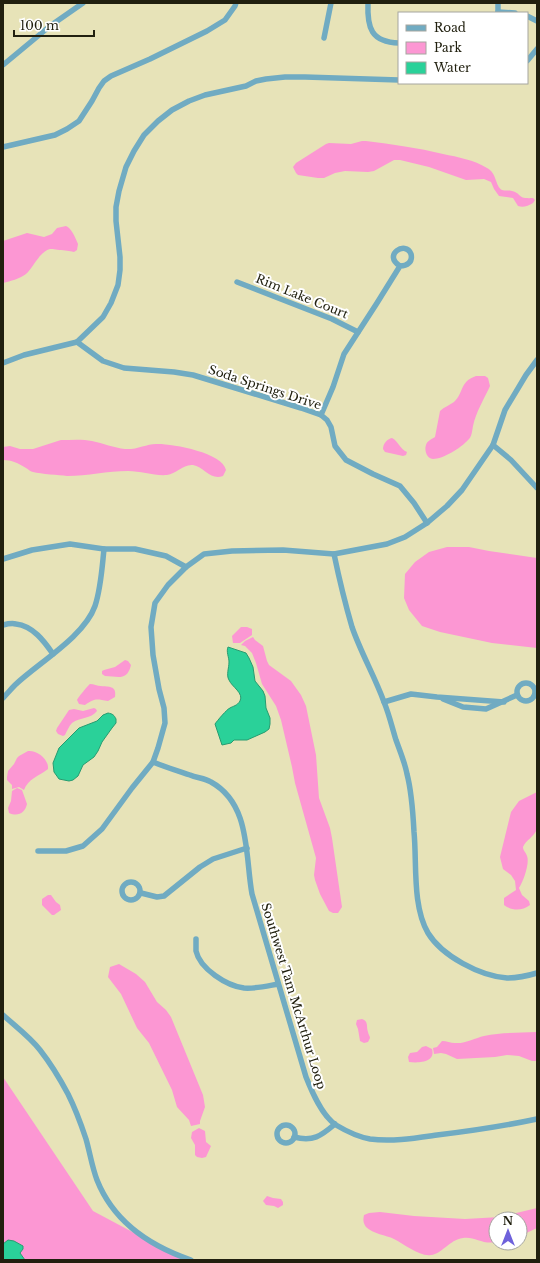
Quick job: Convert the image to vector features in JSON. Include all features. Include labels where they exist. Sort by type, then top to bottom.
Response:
[{"type":"street","points":[[3,65],[50,26],[83,3]]},
{"type":"street","points":[[3,147],[54,135],[67,129],[78,120],[104,81],[111,76],[207,31],[225,20],[236,3]]},
{"type":"street","points":[[324,38],[331,3]]},
{"type":"street","points":[[368,3],[368,19],[371,29],[376,36],[384,41],[398,43]]},
{"type":"street","points":[[498,3],[498,12]]},
{"type":"street","points":[[528,16],[537,21]]},
{"type":"street","points":[[528,60],[537,49]]},
{"type":"street","points":[[3,363],[24,355],[77,342],[104,317],[118,285],[120,256],[116,207],[119,190],[126,167],[144,135],[172,110],[205,95],[246,86],[256,81],[266,79],[305,77],[398,80]]},
{"type":"street","points":[[321,415],[333,387],[344,354],[400,266]]},
{"type":"street","name":"Rim Lake Court","points":[[237,282],[332,319],[358,332]]},
{"type":"street","name":"Soda Springs Drive","points":[[77,342],[103,361],[124,368],[193,375],[321,415],[327,420],[335,446],[346,460],[400,486],[414,503],[426,523]]},
{"type":"street","points":[[38,851],[66,851],[83,846],[102,829],[153,762],[165,723],[164,708],[153,655],[152,627],[155,603],[168,585],[186,567],[204,554],[211,553],[283,550],[334,554],[387,544],[405,537],[426,523],[447,506],[462,490],[493,445],[505,410],[537,360]]},
{"type":"street","points":[[493,445],[511,460],[537,488]]},
{"type":"street","points":[[3,559],[32,550],[70,544],[104,549],[135,549],[166,556],[186,567]]},
{"type":"street","points":[[3,698],[15,685],[54,654],[85,623],[95,607],[104,549]]},
{"type":"street","points":[[334,554],[353,628],[384,702],[408,775],[416,852],[417,888],[420,914],[428,933],[445,952],[467,965],[494,976],[508,978],[537,973]]},
{"type":"street","points":[[3,625],[16,624],[27,627],[41,638],[54,654]]},
{"type":"street","points":[[384,702],[411,694],[504,702]]},
{"type":"street","points":[[437,697],[463,707],[486,709],[517,696]]},
{"type":"street","name":"Southwest Tam McArthur Loop","points":[[153,762],[191,776],[210,781],[222,789],[237,811],[244,828],[252,894],[306,1077],[313,1096],[335,1124],[355,1134],[385,1140],[408,1139],[470,1131],[537,1119]]},
{"type":"street","points":[[140,893],[157,897],[164,896],[200,867],[213,859],[247,848]]},
{"type":"street","points":[[196,938],[196,951],[199,958],[220,980],[231,985],[244,988],[278,984]]},
{"type":"street","points":[[3,1015],[40,1050],[68,1094],[86,1139],[97,1180],[108,1201],[132,1229],[142,1237],[155,1245],[191,1260]]},
{"type":"street","points":[[294,1137],[312,1139],[323,1134],[335,1124]]},
{"type":"green space","points":[[362,141],[415,148],[471,161],[490,170],[493,173],[498,186],[502,190],[512,191],[524,198],[533,198],[535,200],[529,205],[520,207],[513,198],[499,196],[491,182],[484,179],[466,180],[429,167],[400,160],[394,160],[374,171],[345,171],[335,173],[324,178],[298,175],[293,167],[296,163],[326,144],[351,144]]},
{"type":"green space","points":[[66,226],[72,231],[76,239],[78,244],[77,250],[74,252],[50,249],[40,256],[26,274],[18,279],[3,283],[3,241],[27,233],[44,237],[52,234],[57,228]]},
{"type":"green space","points":[[476,376],[485,376],[488,378],[490,386],[474,421],[472,434],[465,443],[452,452],[437,459],[429,458],[426,454],[425,447],[427,442],[435,437],[440,411],[454,402],[464,384]]},
{"type":"green space","points":[[392,438],[407,452],[406,455],[403,456],[385,452],[383,447],[388,439]]},
{"type":"green space","points":[[61,440],[88,440],[125,449],[150,444],[165,444],[207,454],[223,464],[226,470],[223,476],[219,477],[215,477],[193,465],[186,466],[167,475],[128,471],[67,476],[32,472],[15,462],[3,460],[3,447],[10,446],[20,449],[33,449]]},
{"type":"green space","points":[[447,547],[469,547],[537,558],[537,648],[492,643],[440,632],[422,626],[409,610],[404,598],[405,574],[415,562],[429,552]]},
{"type":"green space","points":[[241,627],[252,629],[252,635],[240,643],[233,643],[232,636]]},
{"type":"green space","points":[[253,637],[263,646],[269,665],[291,681],[301,695],[306,706],[316,755],[319,798],[332,838],[342,907],[338,913],[329,911],[320,894],[315,880],[314,875],[316,858],[295,783],[281,720],[276,706],[262,684],[252,653],[245,646],[241,645]]},
{"type":"green space","points":[[125,660],[131,665],[127,674],[124,676],[105,676],[102,674],[102,671],[115,667]]},
{"type":"green space","points":[[90,684],[111,687],[115,690],[115,697],[108,701],[96,700],[85,705],[79,704],[77,700]]},
{"type":"green space","points":[[94,708],[97,711],[95,714],[72,723],[65,735],[63,736],[58,734],[56,731],[69,710],[74,709],[83,711]]},
{"type":"green space","points":[[28,751],[35,752],[42,756],[47,762],[48,769],[31,780],[24,790],[19,787],[12,789],[12,785],[7,780],[8,771],[19,756]]},
{"type":"green space","points":[[17,788],[22,790],[27,804],[23,812],[15,815],[9,813],[8,808],[11,801],[12,791]]},
{"type":"green space","points":[[537,792],[537,829],[523,847],[528,863],[519,888],[522,895],[529,901],[530,905],[520,909],[514,909],[504,905],[504,898],[516,890],[515,881],[511,875],[503,869],[500,857],[511,812],[519,801]]},
{"type":"green space","points":[[48,895],[51,895],[60,905],[61,910],[54,915],[52,915],[42,905],[42,899]]},
{"type":"green space","points":[[119,964],[136,974],[145,982],[157,1002],[171,1017],[203,1095],[205,1107],[200,1124],[191,1126],[189,1120],[177,1107],[172,1090],[149,1043],[137,1028],[121,994],[108,977],[110,967]]},
{"type":"green space","points":[[362,1019],[366,1021],[370,1038],[368,1042],[364,1043],[360,1041],[356,1024],[357,1020]]},
{"type":"green space","points":[[537,1032],[537,1061],[532,1061],[519,1056],[507,1055],[457,1059],[446,1054],[434,1054],[433,1048],[437,1047],[442,1041],[459,1043],[504,1033]]},
{"type":"green space","points":[[426,1046],[432,1049],[433,1054],[429,1060],[409,1062],[408,1057],[410,1053],[417,1052],[422,1047]]},
{"type":"green space","points":[[3,1077],[93,1211],[185,1260],[3,1260]]},
{"type":"green space","points":[[199,1128],[205,1131],[206,1142],[211,1146],[206,1157],[202,1158],[195,1155],[195,1145],[191,1138],[192,1132]]},
{"type":"green space","points":[[267,1196],[281,1199],[283,1205],[278,1208],[266,1205],[263,1201]]},
{"type":"green space","points":[[537,1208],[537,1228],[528,1232],[528,1211],[525,1211]]},
{"type":"green space","points":[[380,1212],[465,1219],[488,1218],[488,1242],[471,1238],[458,1239],[439,1252],[431,1255],[417,1252],[394,1239],[372,1231],[364,1224],[364,1215]]},
{"type":"water","points":[[228,647],[246,653],[249,658],[253,667],[255,681],[265,696],[270,724],[269,729],[265,732],[247,740],[234,740],[231,743],[222,745],[215,724],[227,710],[238,704],[241,698],[228,678]]},
{"type":"water","points":[[108,713],[114,716],[116,723],[102,742],[94,757],[83,765],[78,776],[73,780],[69,781],[59,779],[54,772],[53,763],[59,748],[79,728],[97,721],[103,715]]},
{"type":"water","points":[[8,1240],[14,1241],[23,1246],[20,1253],[25,1260],[3,1259],[3,1244]]}]
